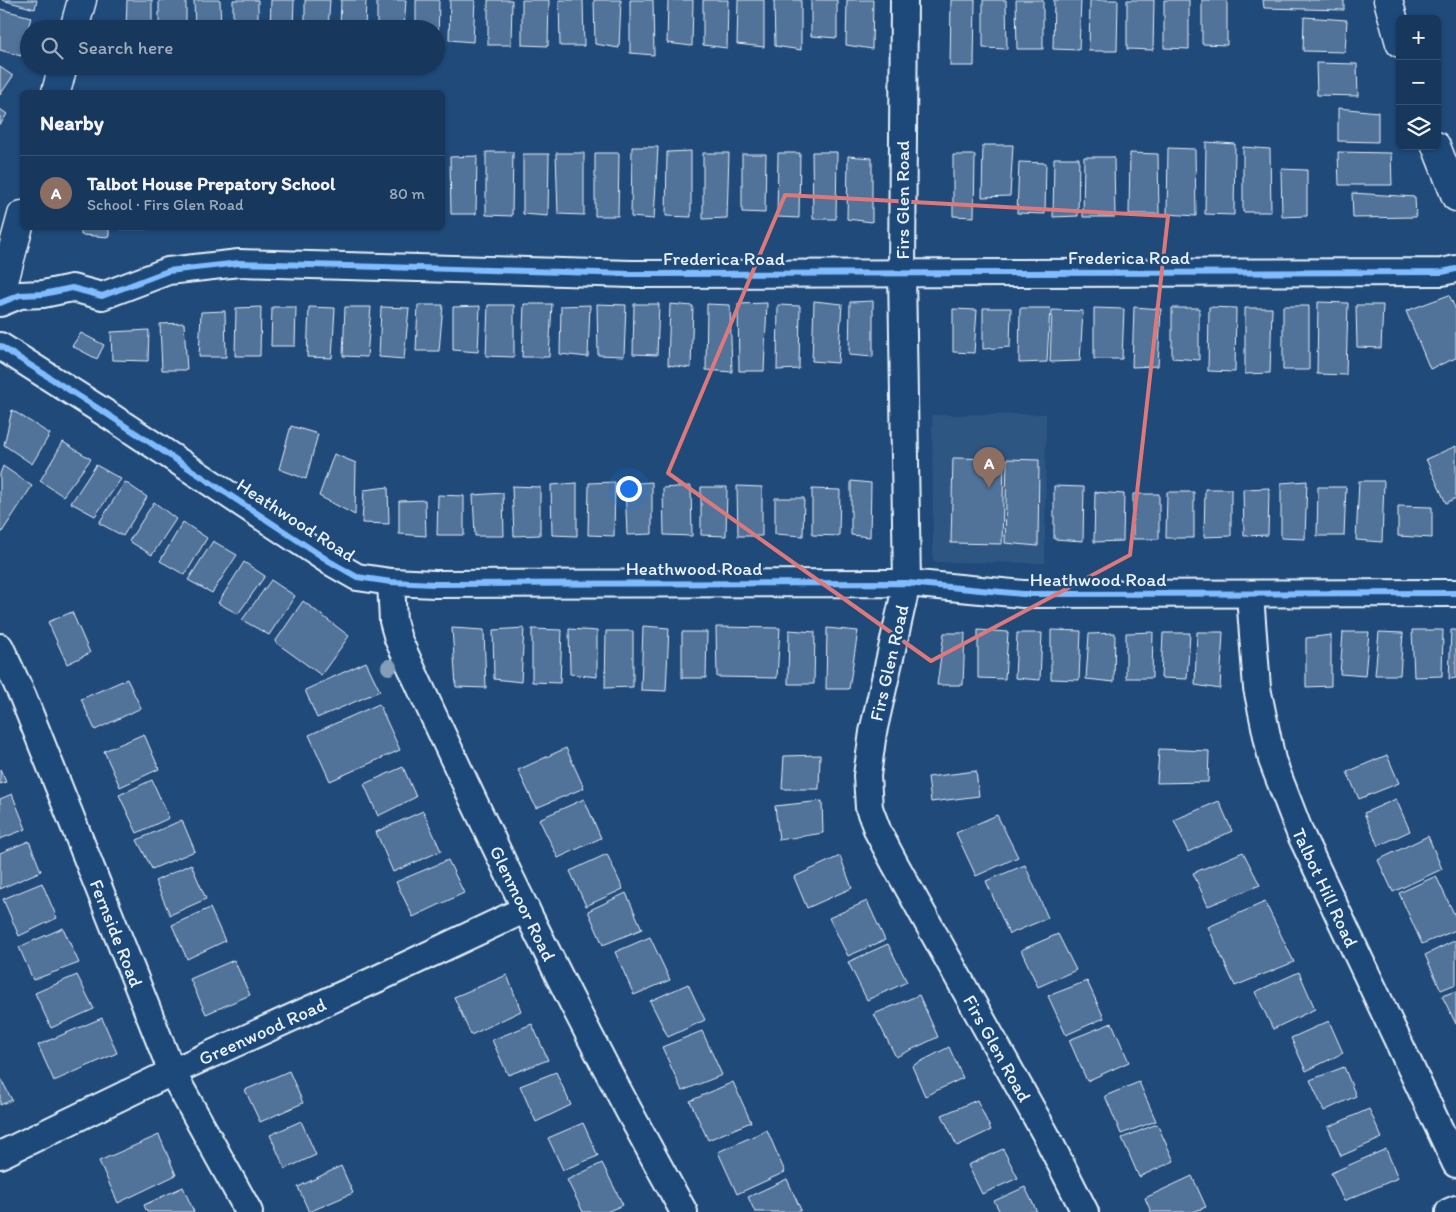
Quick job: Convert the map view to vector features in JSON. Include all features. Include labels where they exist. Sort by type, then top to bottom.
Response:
[{"type":"street","points":[[76,20],[82,0]]},
{"type":"street","name":"Firs Glen Road","points":[[904,0],[902,272],[907,583],[873,732],[867,776],[869,808],[890,856],[1046,1135],[1085,1212]]},
{"type":"street","points":[[1388,0],[1396,29]]},
{"type":"street","points":[[57,90],[61,75]]},
{"type":"street","points":[[1438,150],[1456,197]]},
{"type":"street","points":[[0,296],[20,222]]},
{"type":"street","name":"Frederica Road","points":[[0,302],[20,295],[43,294],[72,288],[102,296],[168,271],[239,263],[632,274],[1442,272],[1456,269]]},
{"type":"street","name":"Heathwood Road","points":[[0,346],[110,416],[329,561],[357,577],[391,582],[907,583],[1024,594],[1250,595],[1377,592],[1456,593]]},
{"type":"street","name":"Glenmoor Road","points":[[391,582],[393,621],[398,640],[458,770],[605,1064],[684,1212]]},
{"type":"street","name":"Talbot Hill Road","points":[[1250,595],[1257,688],[1272,760],[1300,834],[1456,1164]]},
{"type":"street","name":"Fernside Road","points":[[0,647],[23,698],[172,1072],[249,1212]]},
{"type":"street","name":"Greenwood Road","points":[[0,1155],[172,1072],[526,909]]},
{"type":"street","points":[[1449,1212],[1456,1209]]},
{"type":"highlighted area","points":[[785,195],[1168,216],[1130,555],[931,661],[668,473]]},
{"type":"shaded area","points":[[1046,414],[1045,563],[935,562],[933,560],[932,415]]},
{"type":"building","points":[[2,0],[37,0],[35,9]]},
{"type":"building","points":[[127,0],[152,0],[152,20],[126,20]]},
{"type":"building","points":[[159,0],[186,0],[186,20],[159,20]]},
{"type":"building","points":[[194,0],[220,0],[221,20],[195,20]]},
{"type":"building","points":[[233,0],[258,0],[258,20],[233,20]]},
{"type":"building","points":[[271,0],[294,0],[293,20],[270,20]]},
{"type":"building","points":[[305,0],[330,0],[329,20],[305,20]]},
{"type":"building","points":[[341,0],[366,0],[365,20],[340,20]]},
{"type":"building","points":[[377,0],[406,0],[405,20],[377,20]]},
{"type":"building","points":[[416,0],[439,0],[439,20],[416,20]]},
{"type":"building","points":[[450,0],[475,0],[473,42],[449,40]]},
{"type":"building","points":[[488,0],[512,0],[511,45],[488,45]]},
{"type":"building","points":[[522,0],[549,0],[548,46],[522,45]]},
{"type":"building","points":[[559,0],[583,0],[584,46],[560,46]]},
{"type":"building","points":[[594,0],[621,0],[619,48],[595,44]]},
{"type":"building","points":[[630,0],[653,0],[654,55],[630,53]]},
{"type":"building","points":[[668,0],[693,0],[692,46],[667,43]]},
{"type":"building","points":[[703,0],[728,0],[727,48],[703,45]]},
{"type":"building","points":[[738,0],[764,0],[764,47],[737,44]]},
{"type":"building","points":[[774,0],[801,0],[801,50],[775,46]]},
{"type":"building","points":[[811,0],[837,0],[837,38],[811,36]]},
{"type":"building","points":[[847,0],[873,0],[872,49],[846,45]]},
{"type":"building","points":[[951,0],[975,0],[974,66],[950,66]]},
{"type":"building","points":[[983,0],[1006,0],[1007,49],[983,48]]},
{"type":"building","points":[[1016,0],[1043,0],[1043,49],[1017,49]]},
{"type":"building","points":[[1054,0],[1081,0],[1079,50],[1053,49]]},
{"type":"building","points":[[1090,0],[1118,0],[1117,51],[1089,51]]},
{"type":"building","points":[[1127,0],[1154,0],[1153,50],[1127,49]]},
{"type":"building","points":[[1164,0],[1189,0],[1189,49],[1164,48]]},
{"type":"building","points":[[1202,0],[1227,0],[1227,45],[1202,44]]},
{"type":"building","points":[[1263,0],[1344,0],[1344,10],[1264,8]]},
{"type":"building","points":[[0,9],[31,17],[30,20],[20,20],[20,56],[0,50]]},
{"type":"building","points":[[1304,17],[1347,20],[1345,52],[1303,51]]},
{"type":"building","points":[[1316,63],[1357,64],[1358,96],[1317,95]]},
{"type":"building","points":[[0,67],[13,76],[0,95]]},
{"type":"building","points":[[1338,108],[1378,112],[1378,142],[1338,141]]},
{"type":"building","points":[[0,109],[7,114],[0,125]]},
{"type":"building","points":[[1206,142],[1235,144],[1234,215],[1205,214]]},
{"type":"building","points":[[983,145],[1013,145],[1010,196],[982,197]]},
{"type":"building","points":[[632,147],[658,147],[654,219],[631,217]]},
{"type":"building","points":[[1243,147],[1270,149],[1271,212],[1243,212]]},
{"type":"building","points":[[1168,148],[1195,149],[1196,216],[1167,214]]},
{"type":"building","points":[[691,151],[691,217],[666,216],[667,152]]},
{"type":"building","points":[[486,152],[513,152],[512,216],[486,215]]},
{"type":"building","points":[[812,152],[837,152],[836,219],[813,219]]},
{"type":"building","points":[[1338,152],[1391,153],[1392,185],[1339,185]]},
{"type":"building","points":[[556,153],[584,153],[584,215],[558,214]]},
{"type":"building","points":[[595,153],[619,153],[618,216],[595,216]]},
{"type":"building","points":[[703,153],[729,153],[727,218],[703,219]]},
{"type":"building","points":[[778,153],[800,153],[799,218],[777,217]]},
{"type":"building","points":[[1130,153],[1158,154],[1159,214],[1129,214]]},
{"type":"building","points":[[523,154],[549,154],[548,216],[523,214]]},
{"type":"building","points":[[742,154],[766,154],[765,213],[742,212]]},
{"type":"building","points":[[953,155],[975,155],[974,217],[953,216]]},
{"type":"building","points":[[477,156],[476,214],[451,214],[450,157]]},
{"type":"building","points":[[848,156],[872,158],[872,222],[847,219]]},
{"type":"building","points":[[1084,157],[1114,157],[1115,217],[1083,217]]},
{"type":"building","points":[[1054,158],[1079,158],[1078,216],[1053,217]]},
{"type":"building","points":[[1019,162],[1046,163],[1045,214],[1017,213]]},
{"type":"building","points":[[1281,169],[1307,170],[1307,216],[1282,217]]},
{"type":"building","points":[[1352,193],[1415,197],[1416,217],[1353,218]]},
{"type":"building","points":[[81,230],[109,230],[109,237],[81,235]]},
{"type":"building","points":[[1449,295],[1456,310],[1456,358],[1430,369],[1406,311]]},
{"type":"building","points":[[814,301],[842,304],[838,363],[812,361]]},
{"type":"building","points":[[873,301],[873,357],[849,355],[850,302]]},
{"type":"building","points":[[1318,302],[1348,303],[1346,375],[1317,374]]},
{"type":"building","points":[[767,303],[764,371],[739,371],[738,304]]},
{"type":"building","points":[[524,304],[552,304],[549,357],[522,357]]},
{"type":"building","points":[[597,304],[626,305],[624,356],[598,355]]},
{"type":"building","points":[[634,304],[659,304],[657,355],[633,354]]},
{"type":"building","points":[[670,304],[693,306],[691,368],[668,365]]},
{"type":"building","points":[[707,304],[730,305],[732,372],[706,370]]},
{"type":"building","points":[[418,305],[443,305],[439,351],[416,351]]},
{"type":"building","points":[[488,305],[514,305],[514,357],[486,356]]},
{"type":"building","points":[[590,305],[588,357],[560,354],[561,306]]},
{"type":"building","points":[[778,305],[800,306],[799,369],[777,370]]},
{"type":"building","points":[[1356,305],[1383,305],[1381,348],[1357,347]]},
{"type":"building","points":[[480,306],[478,352],[453,350],[453,307]]},
{"type":"building","points":[[1283,306],[1309,306],[1309,370],[1283,370]]},
{"type":"building","points":[[261,307],[260,356],[235,356],[236,308]]},
{"type":"building","points":[[272,307],[296,307],[295,346],[271,346]]},
{"type":"building","points":[[309,307],[335,308],[332,358],[307,357]]},
{"type":"building","points":[[345,307],[371,307],[367,357],[343,356]]},
{"type":"building","points":[[381,307],[409,308],[404,359],[379,357]]},
{"type":"building","points":[[1134,307],[1161,309],[1158,366],[1132,367]]},
{"type":"building","points":[[1209,307],[1236,308],[1235,372],[1208,371]]},
{"type":"building","points":[[983,308],[1011,308],[1010,347],[983,349]]},
{"type":"building","points":[[1020,308],[1050,308],[1047,362],[1019,363]]},
{"type":"building","points":[[1094,308],[1124,309],[1122,359],[1094,359]]},
{"type":"building","points":[[1172,308],[1199,308],[1199,360],[1172,358]]},
{"type":"building","points":[[1245,308],[1272,308],[1270,373],[1245,374]]},
{"type":"building","points":[[953,309],[977,310],[974,353],[953,352]]},
{"type":"building","points":[[1052,310],[1083,311],[1080,361],[1050,362]]},
{"type":"building","points":[[225,311],[226,357],[199,357],[201,312]]},
{"type":"building","points":[[184,323],[187,370],[162,370],[160,324]]},
{"type":"building","points":[[149,330],[148,361],[112,360],[111,332]]},
{"type":"building","points":[[81,333],[104,345],[97,359],[72,346]]},
{"type":"building","points":[[12,410],[50,434],[32,464],[4,445]]},
{"type":"building","points":[[291,426],[318,434],[306,479],[279,469]]},
{"type":"building","points":[[63,442],[91,459],[63,496],[40,481]]},
{"type":"building","points":[[1456,446],[1456,498],[1446,503],[1426,459]]},
{"type":"building","points":[[334,454],[356,463],[355,515],[319,496]]},
{"type":"building","points":[[953,458],[1004,459],[1002,544],[951,543]]},
{"type":"building","points":[[1007,459],[1039,460],[1038,546],[1005,543]]},
{"type":"building","points":[[96,465],[121,479],[95,516],[71,503]]},
{"type":"building","points":[[3,466],[32,486],[0,535],[0,474]]},
{"type":"building","points":[[851,481],[871,483],[870,537],[851,535]]},
{"type":"building","points":[[1307,481],[1305,539],[1281,538],[1281,483]]},
{"type":"building","points":[[1359,481],[1384,481],[1382,542],[1356,540]]},
{"type":"building","points":[[125,482],[147,497],[123,536],[99,523]]},
{"type":"building","points":[[615,482],[614,536],[588,535],[589,483]]},
{"type":"building","points":[[652,482],[652,534],[627,535],[625,484]]},
{"type":"building","points":[[577,483],[577,536],[552,535],[551,485]]},
{"type":"building","points":[[512,486],[540,487],[540,535],[514,536]]},
{"type":"building","points":[[691,486],[692,536],[664,535],[663,488]]},
{"type":"building","points":[[737,486],[762,487],[762,536],[738,536]]},
{"type":"building","points":[[1054,486],[1084,487],[1083,541],[1054,539]]},
{"type":"building","points":[[388,487],[389,524],[362,523],[364,490]]},
{"type":"building","points":[[701,487],[727,487],[726,536],[701,535]]},
{"type":"building","points":[[1318,487],[1346,487],[1344,536],[1317,536]]},
{"type":"building","points":[[1269,488],[1268,535],[1244,536],[1243,489]]},
{"type":"building","points":[[812,489],[840,490],[839,536],[812,535]]},
{"type":"building","points":[[1205,489],[1231,489],[1231,536],[1204,537]]},
{"type":"building","points":[[1095,492],[1124,494],[1123,541],[1094,542]]},
{"type":"building","points":[[1167,492],[1194,492],[1194,538],[1166,538]]},
{"type":"building","points":[[503,493],[504,536],[475,536],[473,495]]},
{"type":"building","points":[[1133,494],[1159,494],[1159,539],[1133,539]]},
{"type":"building","points":[[438,495],[464,496],[464,535],[437,535]]},
{"type":"building","points":[[775,498],[804,498],[803,536],[775,534]]},
{"type":"building","points":[[425,500],[426,536],[399,534],[399,501]]},
{"type":"building","points":[[154,502],[176,519],[152,555],[129,541]]},
{"type":"building","points":[[1398,506],[1432,507],[1432,538],[1398,536]]},
{"type":"building","points":[[183,522],[207,538],[185,575],[160,561]]},
{"type":"building","points":[[213,541],[237,555],[212,593],[188,580]]},
{"type":"building","points":[[244,562],[265,576],[238,614],[218,603]]},
{"type":"building","points":[[271,580],[295,596],[269,635],[242,620]]},
{"type":"building","points":[[303,601],[349,636],[321,675],[275,642]]},
{"type":"building","points":[[72,612],[90,653],[67,664],[48,622]]},
{"type":"building","points":[[643,626],[669,628],[666,691],[641,690]]},
{"type":"building","points":[[716,627],[780,628],[777,678],[717,677]]},
{"type":"building","points":[[452,628],[484,630],[486,688],[456,687]]},
{"type":"building","points":[[524,628],[521,682],[494,679],[493,630]]},
{"type":"building","points":[[827,628],[858,631],[849,689],[826,689]]},
{"type":"building","points":[[532,629],[562,630],[560,683],[532,682]]},
{"type":"building","points":[[569,629],[597,631],[597,677],[570,674]]},
{"type":"building","points":[[789,630],[815,632],[814,684],[788,684]]},
{"type":"building","points":[[978,630],[1008,632],[1005,679],[978,678]]},
{"type":"building","points":[[1051,630],[1081,631],[1079,680],[1051,679]]},
{"type":"building","points":[[1412,630],[1443,630],[1442,676],[1414,677]]},
{"type":"building","points":[[1451,630],[1456,630],[1456,678],[1449,679]]},
{"type":"building","points":[[606,631],[633,631],[633,687],[605,688]]},
{"type":"building","points":[[682,632],[707,632],[706,678],[682,678]]},
{"type":"building","points":[[1153,632],[1152,678],[1126,678],[1126,633]]},
{"type":"building","points":[[1197,632],[1223,632],[1220,689],[1195,685]]},
{"type":"building","points":[[1343,632],[1369,632],[1365,676],[1340,674]]},
{"type":"building","points":[[1379,632],[1403,633],[1400,675],[1375,675]]},
{"type":"building","points":[[944,633],[965,633],[963,685],[937,685]]},
{"type":"building","points":[[1017,633],[1042,633],[1040,680],[1015,678]]},
{"type":"building","points":[[1115,633],[1114,682],[1086,679],[1089,634]]},
{"type":"building","points":[[1163,633],[1190,633],[1187,679],[1161,678]]},
{"type":"building","points":[[1331,635],[1331,686],[1306,687],[1306,638]]},
{"type":"building","points":[[366,662],[380,691],[317,718],[305,690]]},
{"type":"building","points":[[127,679],[141,708],[95,730],[81,699]]},
{"type":"building","points":[[379,704],[400,750],[330,781],[309,735]]},
{"type":"building","points":[[144,734],[159,769],[120,787],[104,751]]},
{"type":"building","points":[[566,748],[584,788],[536,808],[518,770]]},
{"type":"building","points":[[1159,749],[1209,751],[1208,782],[1157,783]]},
{"type":"building","points":[[820,755],[819,789],[782,789],[784,756]]},
{"type":"building","points":[[1387,755],[1399,783],[1359,799],[1347,772]]},
{"type":"building","points":[[403,767],[416,797],[378,816],[364,784]]},
{"type":"building","points":[[0,769],[6,782],[0,784]]},
{"type":"building","points":[[976,771],[979,796],[931,802],[928,777]]},
{"type":"building","points":[[152,780],[169,818],[137,833],[119,795]]},
{"type":"building","points":[[12,794],[26,829],[0,839],[0,799]]},
{"type":"building","points":[[584,799],[601,838],[558,858],[539,819]]},
{"type":"building","points":[[1396,799],[1410,831],[1378,846],[1364,813]]},
{"type":"building","points":[[822,801],[823,833],[779,840],[775,806]]},
{"type":"building","points":[[1219,801],[1232,831],[1188,852],[1174,820]]},
{"type":"building","points":[[423,811],[441,851],[393,872],[376,832]]},
{"type":"building","points":[[997,815],[1018,857],[976,876],[956,833]]},
{"type":"building","points":[[182,820],[195,851],[152,869],[137,840]]},
{"type":"building","points":[[1428,836],[1442,869],[1393,892],[1378,860]]},
{"type":"building","points":[[29,841],[41,871],[0,889],[0,853]]},
{"type":"building","points":[[1243,852],[1260,885],[1208,906],[1193,873]]},
{"type":"building","points":[[607,854],[623,889],[586,906],[570,871]]},
{"type":"building","points":[[840,856],[852,888],[807,908],[794,877]]},
{"type":"building","points":[[448,860],[464,893],[413,917],[396,882]]},
{"type":"building","points":[[191,864],[206,899],[170,915],[155,881]]},
{"type":"building","points":[[1025,865],[1048,918],[1009,934],[986,881]]},
{"type":"building","points":[[1436,876],[1456,918],[1456,930],[1422,944],[1399,893]]},
{"type":"building","points":[[42,883],[57,918],[19,936],[3,899]]},
{"type":"building","points":[[626,893],[642,929],[603,945],[588,911]]},
{"type":"building","points":[[867,901],[885,940],[848,956],[829,918]]},
{"type":"building","points":[[1265,902],[1294,962],[1235,986],[1208,927]]},
{"type":"building","points":[[210,908],[225,941],[187,959],[172,925]]},
{"type":"building","points":[[63,928],[79,963],[33,980],[19,947]]},
{"type":"building","points":[[1058,934],[1076,970],[1038,987],[1021,950]]},
{"type":"building","points":[[650,937],[670,980],[634,995],[615,952]]},
{"type":"building","points":[[1456,940],[1456,984],[1441,990],[1425,955]]},
{"type":"building","points":[[888,944],[907,982],[867,1000],[848,962]]},
{"type":"building","points":[[234,960],[250,995],[206,1014],[190,979]]},
{"type":"building","points":[[1299,972],[1315,1009],[1273,1029],[1255,992]]},
{"type":"building","points":[[77,975],[94,1009],[51,1028],[35,993]]},
{"type":"building","points":[[507,975],[521,1011],[471,1035],[454,997]]},
{"type":"building","points":[[1087,981],[1104,1018],[1066,1035],[1048,996]]},
{"type":"building","points":[[688,984],[705,1020],[668,1037],[650,1001]]},
{"type":"building","points":[[1456,991],[1456,1024],[1442,996]]},
{"type":"building","points":[[919,995],[938,1037],[896,1057],[874,1014]]},
{"type":"building","points":[[102,1018],[117,1053],[54,1081],[38,1045]]},
{"type":"building","points":[[1329,1021],[1343,1053],[1306,1071],[1291,1038]]},
{"type":"building","points":[[1112,1023],[1129,1062],[1087,1081],[1069,1040]]},
{"type":"building","points":[[532,1024],[548,1060],[508,1075],[492,1040]]},
{"type":"building","points":[[702,1031],[722,1075],[682,1091],[662,1047]]},
{"type":"building","points":[[949,1047],[963,1078],[925,1096],[912,1066]]},
{"type":"building","points":[[1344,1067],[1356,1096],[1324,1111],[1310,1080]]},
{"type":"building","points":[[289,1071],[303,1103],[260,1122],[245,1090]]},
{"type":"building","points":[[556,1072],[571,1105],[536,1122],[520,1086]]},
{"type":"building","points":[[0,1077],[12,1100],[0,1105]]},
{"type":"building","points":[[733,1082],[751,1122],[708,1140],[690,1101]]},
{"type":"building","points":[[1139,1082],[1156,1121],[1121,1134],[1105,1096]]},
{"type":"building","points":[[977,1100],[991,1130],[957,1146],[942,1115]]},
{"type":"building","points":[[1369,1109],[1382,1138],[1341,1156],[1328,1127]]},
{"type":"building","points":[[301,1121],[316,1155],[285,1169],[270,1135]]},
{"type":"building","points":[[583,1123],[598,1156],[563,1170],[548,1138]]},
{"type":"building","points":[[1157,1124],[1174,1161],[1139,1177],[1122,1138]]},
{"type":"building","points":[[767,1130],[785,1172],[737,1194],[718,1152]]},
{"type":"building","points":[[159,1135],[176,1175],[118,1203],[99,1161]]},
{"type":"building","points":[[1003,1149],[1018,1178],[982,1194],[968,1165]]},
{"type":"building","points":[[1386,1149],[1398,1178],[1344,1201],[1331,1173]]},
{"type":"building","points":[[602,1163],[623,1205],[606,1212],[583,1212],[567,1180]]},
{"type":"building","points":[[341,1166],[353,1193],[309,1212],[298,1187]]},
{"type":"building","points":[[1192,1176],[1206,1207],[1193,1212],[1151,1212],[1145,1198]]},
{"type":"building","points":[[787,1179],[801,1210],[797,1212],[755,1212],[748,1197]]},
{"type":"building","points":[[183,1187],[194,1212],[147,1212],[144,1205]]},
{"type":"building","points":[[1025,1187],[1037,1212],[1000,1212],[994,1201]]},
{"type":"cycle path","points":[[0,303],[20,295],[43,294],[72,288],[102,296],[168,271],[239,263],[632,274],[1442,272],[1456,269]]},
{"type":"cycle path","points":[[0,346],[110,416],[329,561],[357,577],[391,582],[435,584],[907,583],[1023,594],[1456,593]]},
{"type":"place","name":"Talbot House Prepatory School","points":[[989,488]]}]
